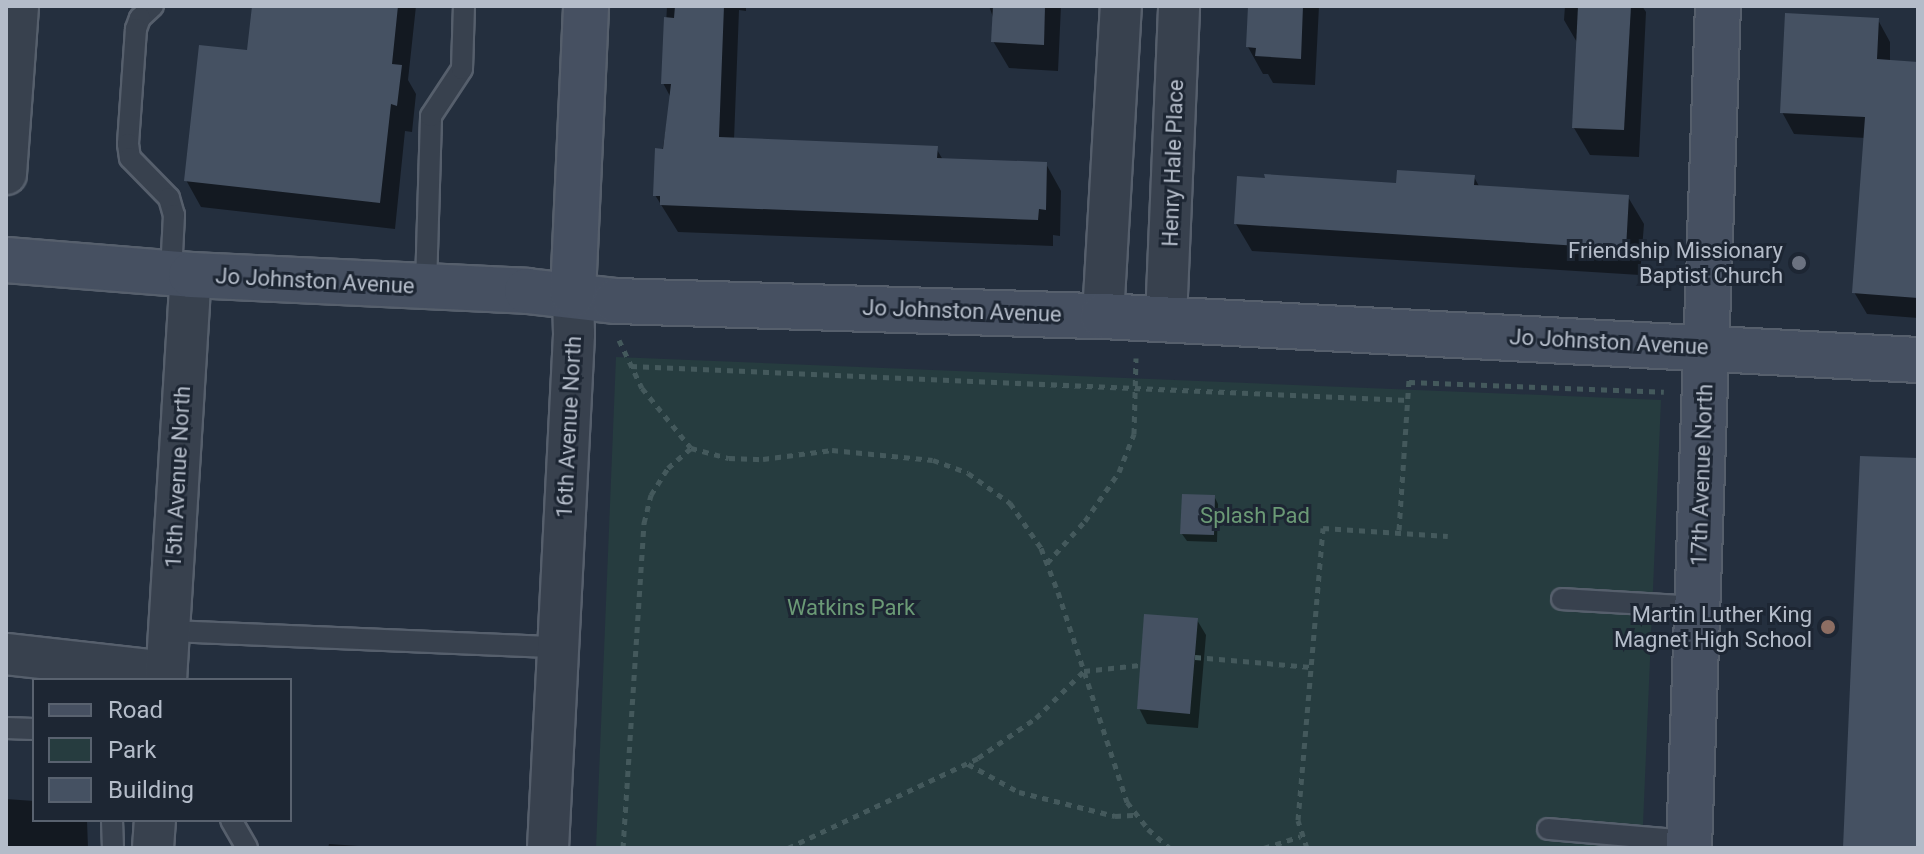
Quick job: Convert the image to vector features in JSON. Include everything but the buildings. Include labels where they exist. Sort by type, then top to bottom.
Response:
[{"type":"street","name":"16th Avenue North","points":[[548,848],[574,334],[573,294],[586,6]]},
{"type":"street","points":[[1121,6],[1136,317]]},
{"type":"street","name":"Henry Hale Place","points":[[1136,317],[1179,6]]},
{"type":"street","name":"17th Avenue North","points":[[1689,845],[1718,6]]},
{"type":"street","points":[[6,174],[13,15]]},
{"type":"street","name":"Jo Johnston Avenue","points":[[6,260],[181,274],[573,294],[616,301],[1136,317],[1918,360]]},
{"type":"street","name":"15th Avenue North","points":[[166,676],[181,274]]},
{"type":"street","points":[[6,654],[166,676]]},
{"type":"street","points":[[153,848],[155,822]]},
{"type":"lane","points":[[153,6],[140,18],[136,29],[128,144],[130,158],[169,198],[181,274]]},
{"type":"lane","points":[[426,286],[431,116],[462,69],[464,6]]},
{"type":"lane","points":[[1562,599],[1697,607]]},
{"type":"lane","points":[[169,631],[558,647]]},
{"type":"lane","points":[[6,728],[32,729]]},
{"type":"lane","points":[[112,822],[113,848]]},
{"type":"lane","points":[[232,822],[247,848]]},
{"type":"lane","points":[[1548,829],[1689,845]]},
{"type":"path","points":[[616,301],[620,345],[664,420],[691,448],[729,458],[763,459],[832,450],[933,460],[968,473],[1010,503],[1041,548],[1047,563],[1127,802],[1170,848]]},
{"type":"path","points":[[1047,563],[1085,521],[1119,472],[1134,434],[1136,317]]},
{"type":"path","points":[[1399,530],[1412,332]]},
{"type":"path","points":[[631,366],[1408,400]]},
{"type":"path","points":[[1409,382],[1666,393],[1665,408]]},
{"type":"path","points":[[623,848],[644,523],[651,495],[659,482],[668,468],[691,448]]},
{"type":"path","points":[[1307,848],[1300,836],[1298,820],[1323,528],[1399,530],[1404,534],[1448,536]]},
{"type":"path","points":[[1195,657],[1311,667]]},
{"type":"path","points":[[788,848],[967,764],[1036,718],[1084,671],[1140,665]]},
{"type":"path","points":[[967,764],[1019,792],[1115,816],[1137,815]]},
{"type":"path","points":[[1264,848],[1300,836]]},
{"type":"green space","name":"Watkins Park","points":[[616,357],[1661,400],[1642,848],[596,848]]},
{"type":"place","name":"Friendship Missionary Baptist Church","points":[[1799,263]]},
{"type":"place","name":"Martin Luther King Magnet High School","points":[[1828,627]]},
{"type":"park label","name":"Splash Pad","points":[[1255,516]]}]
